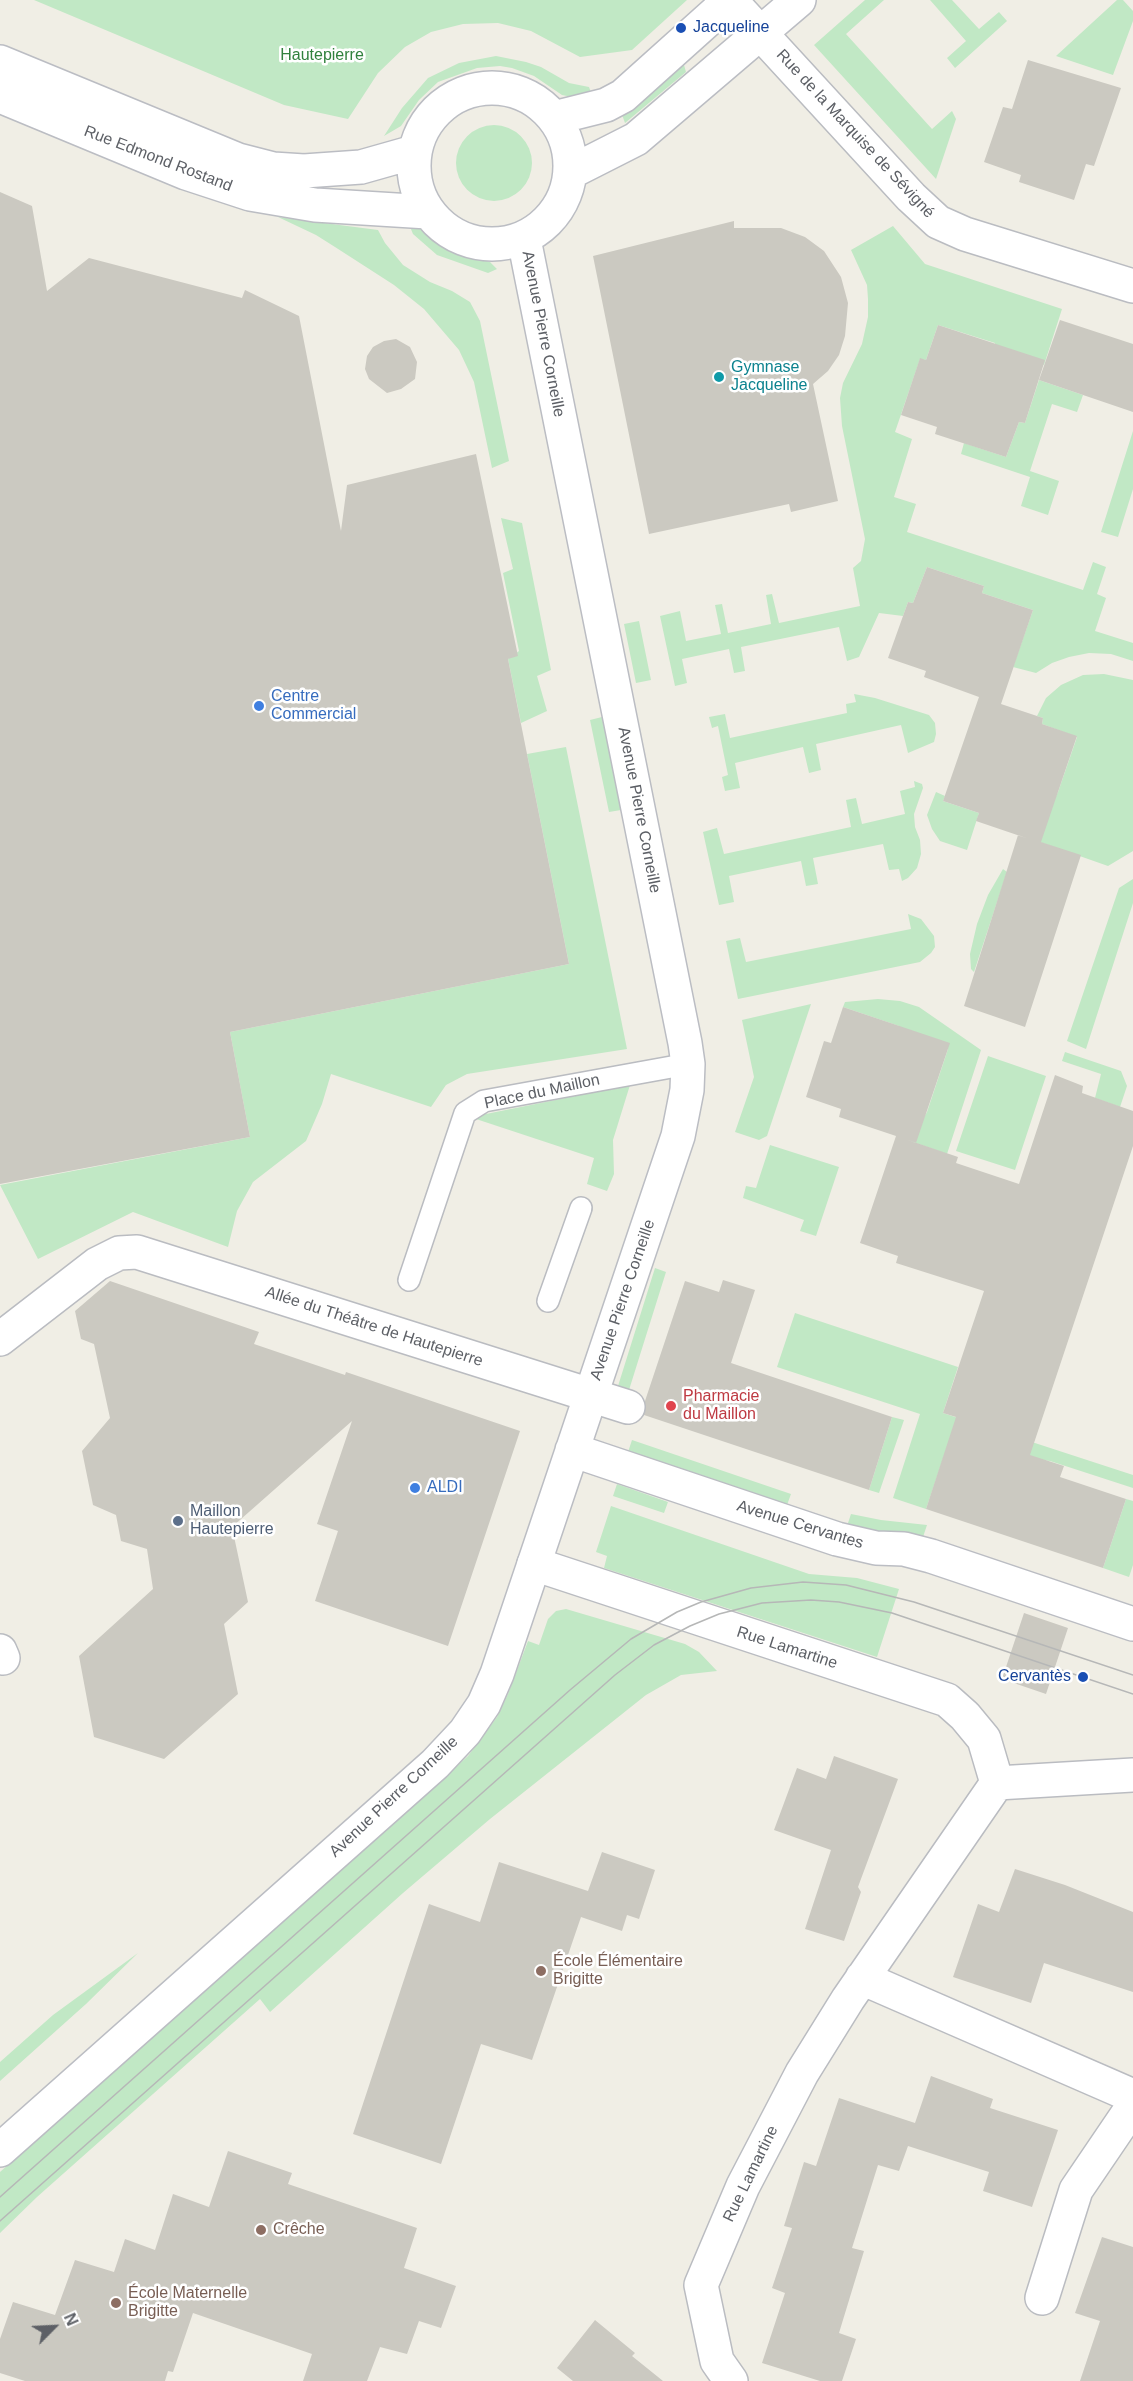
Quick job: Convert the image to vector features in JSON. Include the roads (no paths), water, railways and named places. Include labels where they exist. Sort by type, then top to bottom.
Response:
[{"type":"street","name":"Rue de la Marquise de Sévigné","points":[[730,0],[911,197],[938,222],[965,234],[1133,286]]},
{"type":"street","points":[[554,118],[606,105],[623,96],[730,0]]},
{"type":"street","points":[[571,172],[636,139],[799,0]]},
{"type":"street","name":"Rue Edmond Rostand","points":[[0,62],[238,160],[273,169],[304,171],[361,167],[414,152]]},
{"type":"street","points":[[503,88],[532,98],[554,118],[568,144],[571,172],[564,199],[548,223],[524,239],[490,246],[455,236],[428,212],[415,183],[414,152],[426,124],[447,102],[473,90],[503,88]]},
{"type":"street","name":"Rue Edmond Rostand","points":[[0,96],[186,173],[250,194],[315,205],[428,212]]},
{"type":"street","name":"Avenue Pierre Corneille","points":[[0,2150],[435,1764],[465,1732],[484,1704],[497,1674],[678,1136],[687,1090],[688,1064],[524,239]]},
{"type":"street","name":"Allée du Théâtre de Hautepierre","points":[[0,1339],[97,1264],[119,1253],[137,1252],[628,1407]]},
{"type":"street","name":"Avenue Cervantes","points":[[572,1450],[837,1539],[876,1548],[904,1549],[931,1556],[1133,1624]]},
{"type":"street","name":"Rue Lamartine","points":[[534,1564],[947,1700],[965,1716],[984,1739],[997,1783],[862,1978],[802,2073],[744,2186],[700,2285],[717,2361],[731,2381]]},
{"type":"street","points":[[997,1783],[1133,1775]]},
{"type":"street","points":[[862,1978],[1133,2096]]},
{"type":"street","points":[[1042,2298],[1076,2190],[1133,2106]]},
{"type":"lane","name":"Place du Maillon","points":[[409,1280],[465,1113],[484,1101],[688,1064]]},
{"type":"lane","points":[[548,1301],[581,1208]]},
{"type":"tram line","points":[[0,2197],[570,1690],[631,1639],[677,1612],[701,1602],[751,1588],[803,1582],[846,1585],[914,1602],[1133,1675]]},
{"type":"tram line","points":[[0,2221],[615,1675],[654,1645],[690,1626],[719,1614],[762,1603],[811,1600],[839,1602],[892,1613],[1133,1694]]},
{"type":"place","name":"Jacqueline","points":[[681,28]]},
{"type":"place","name":"Gymnase Jacqueline","points":[[719,377]]},
{"type":"place","name":"Centre Commercial","points":[[259,706]]},
{"type":"place","name":"Pharmacie du Maillon","points":[[671,1406]]},
{"type":"place","name":"ALDI","points":[[415,1488]]},
{"type":"place","name":"Maillon Hautepierre","points":[[178,1521]]},
{"type":"place","name":"Cervantès","points":[[1083,1677]]},
{"type":"place","name":"École Élémentaire Brigitte","points":[[541,1971]]},
{"type":"place","name":"Crêche","points":[[261,2230]]},
{"type":"place","name":"École Maternelle Brigitte","points":[[116,2303]]},
{"type":"park label","name":"Hautepierre","points":[[322,56]]}]
